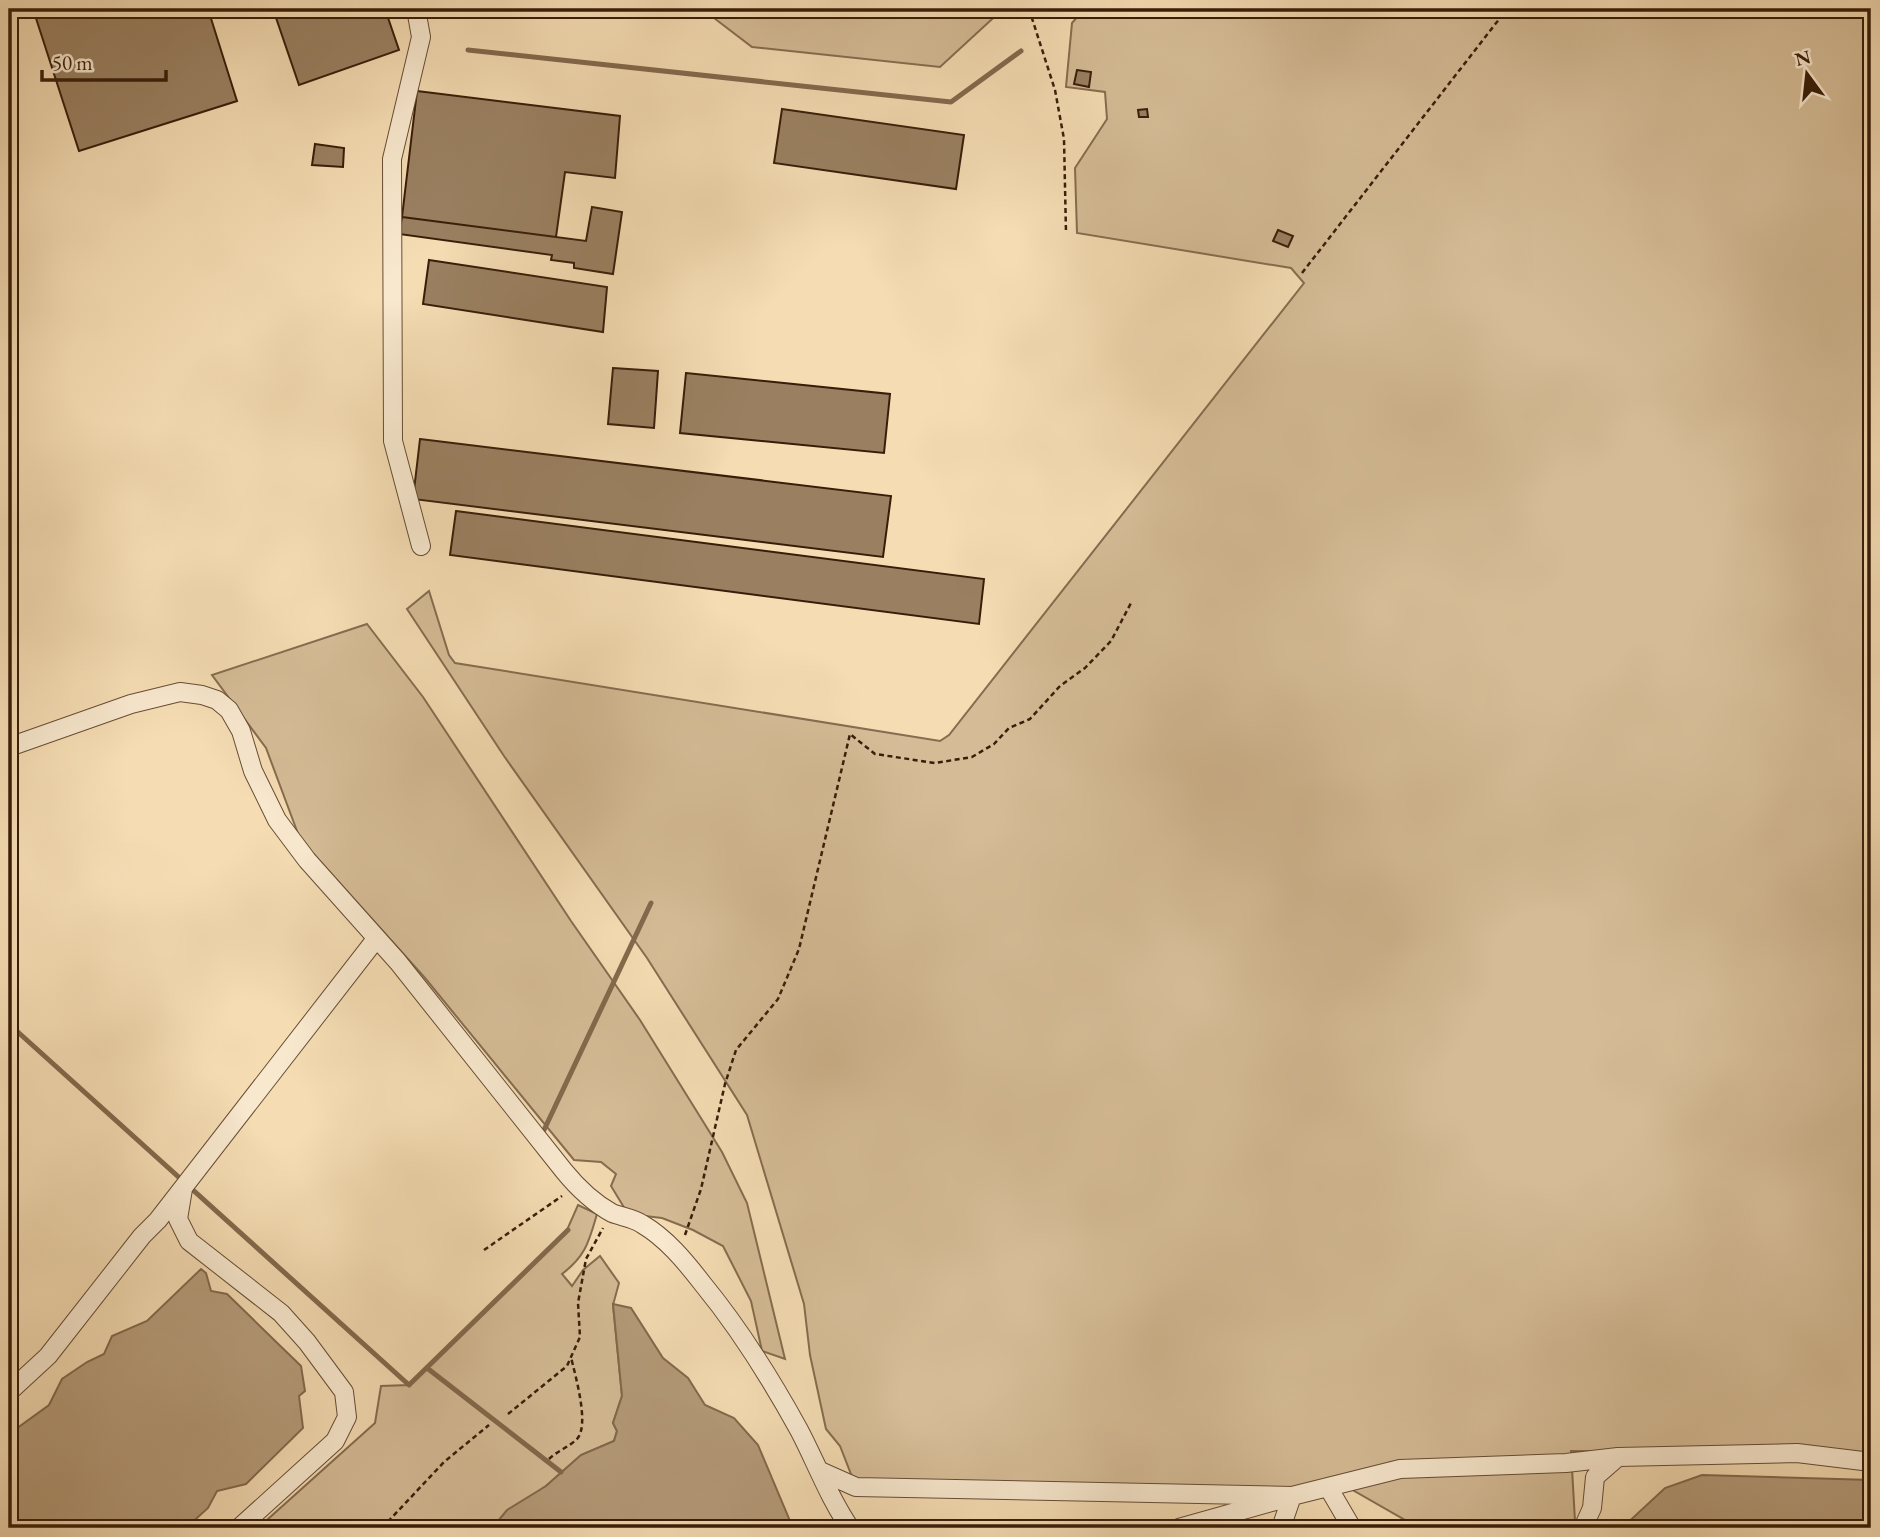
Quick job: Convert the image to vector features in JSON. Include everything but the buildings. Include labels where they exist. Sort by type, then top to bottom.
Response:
[{"type":"street","points":[[416,9],[421,37],[392,159],[393,441],[421,546]]},
{"type":"street","points":[[9,747],[131,704],[180,692],[217,700],[229,710],[240,731],[253,771],[277,820],[307,860],[398,962],[577,1186],[612,1212],[641,1223],[664,1239],[702,1282],[738,1331],[798,1428],[846,1522],[862,1528]]},
{"type":"street","points":[[9,1392],[48,1356],[376,939]]},
{"type":"street","points":[[184,1186],[178,1219],[189,1241],[281,1313],[307,1342],[344,1392],[346,1417],[335,1441],[239,1528]]},
{"type":"street","points":[[1179,1528],[1400,1469],[1566,1463],[1618,1457],[1797,1453],[1871,1462]]},
{"type":"street","points":[[1583,1528],[1592,1508],[1595,1478],[1618,1457]]},
{"type":"street","points":[[820,1471],[856,1488],[1292,1496]]},
{"type":"street","points":[[1328,1487],[1352,1528]]},
{"type":"street","points":[[1281,1528],[1292,1496]]},
{"type":"path","points":[[1029,9],[1055,90],[1064,138],[1066,233]]},
{"type":"path","points":[[1301,273],[1507,9]]},
{"type":"path","points":[[678,1255],[701,1189],[725,1084],[736,1050],[778,999],[799,949],[850,734],[875,754],[935,763],[972,757],[994,744],[1009,728],[1030,719],[1060,686],[1111,642],[1131,603]]},
{"type":"path","points":[[484,1250],[577,1186]]},
{"type":"path","points":[[508,1413],[567,1366],[580,1337],[578,1303],[586,1259],[612,1212]]},
{"type":"path","points":[[549,1459],[576,1440],[582,1432],[581,1407],[571,1357]]},
{"type":"path","points":[[383,1528],[444,1462],[489,1425]]},
{"type":"path","points":[[1252,1528],[1266,1528]]},
{"type":"shaded area","points":[[716,9],[1003,9],[940,67],[752,47],[710,15]]},
{"type":"shaded area","points":[[1084,9],[1871,9],[1871,1462],[1797,1453],[1571,1451],[1575,1521],[1571,1528],[1419,1528],[1342,1484],[1292,1496],[856,1487],[840,1446],[826,1429],[810,1355],[804,1304],[747,1115],[647,958],[504,756],[407,609],[429,591],[449,655],[455,663],[940,741],[949,735],[1304,283],[1291,268],[1077,233],[1075,168],[1107,119],[1105,92],[1066,87],[1072,23]]},
{"type":"shaded area","points":[[367,624],[423,697],[640,1020],[722,1152],[747,1203],[785,1359],[762,1351],[751,1301],[723,1246],[662,1218],[628,1214],[611,1186],[616,1174],[601,1162],[574,1160],[425,978],[300,839],[266,748],[212,675]]},
{"type":"shaded area","points":[[578,1205],[597,1214],[582,1254],[562,1274],[572,1286],[583,1270],[600,1256],[619,1283],[613,1305],[622,1396],[613,1423],[617,1431],[614,1441],[581,1455],[546,1486],[498,1521],[496,1528],[258,1528],[375,1423],[381,1386],[409,1385],[567,1230]]},
{"type":"shaded area","points":[[201,1269],[206,1273],[211,1291],[227,1294],[301,1366],[305,1391],[299,1396],[303,1428],[246,1484],[217,1491],[208,1508],[186,1528],[9,1528],[9,1434],[49,1405],[62,1379],[104,1354],[112,1336],[147,1321]]},
{"type":"shaded area","points":[[613,1304],[631,1308],[663,1358],[688,1378],[705,1405],[734,1418],[758,1445],[793,1528],[496,1528],[507,1510],[546,1486],[581,1455],[614,1441],[617,1431],[613,1423],[622,1396]]},
{"type":"shaded area","points":[[1702,1475],[1871,1480],[1871,1528],[1622,1528],[1665,1488]]},
{"type":"waterway","points":[[468,50],[951,102],[1021,51]]},
{"type":"waterway","points":[[544,1130],[651,903]]},
{"type":"waterway","points":[[9,1024],[409,1385],[568,1230]]},
{"type":"waterway","points":[[427,1368],[561,1472]]}]
